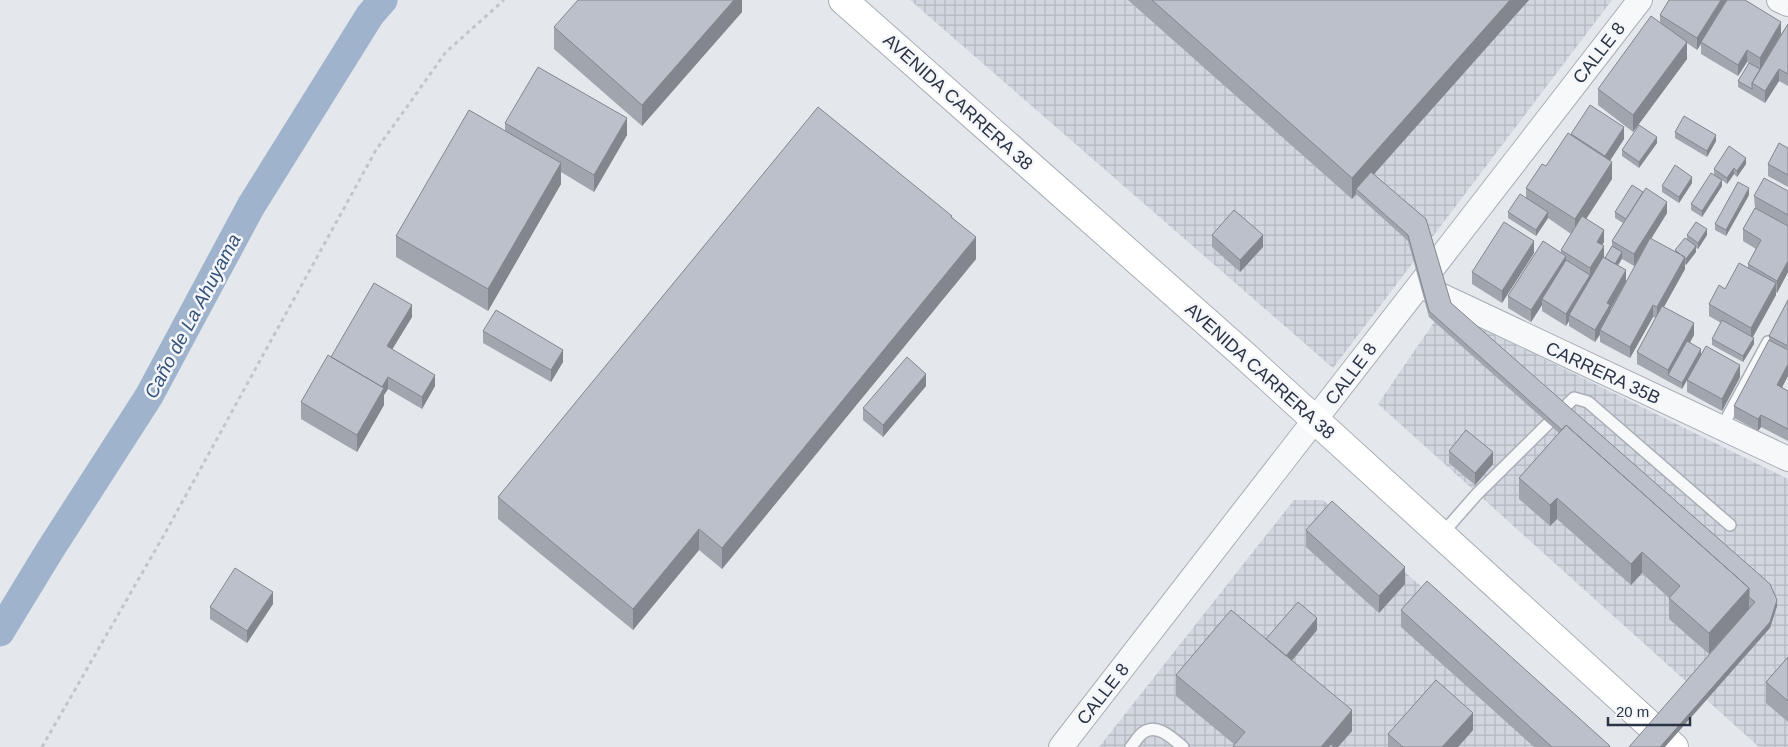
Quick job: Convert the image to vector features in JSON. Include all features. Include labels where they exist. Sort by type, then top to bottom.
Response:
[{"type":"street","name":"AVENIDA CARRERA 38","points":[[843,0],[1237,349],[1674,747]]},
{"type":"street","name":"CALLE 8","points":[[1061,747],[1316,421],[1640,0]]},
{"type":"street","points":[[1780,0],[1788,4]]},
{"type":"street","name":"CARRERA 35B","points":[[1419,285],[1788,459]]},
{"type":"lane","points":[[1722,429],[1774,332]]},
{"type":"lane","points":[[1441,535],[1477,494],[1574,398],[1588,402],[1730,525]]},
{"type":"lane","points":[[1131,747],[1143,732],[1151,729],[1160,730],[1183,747]]},
{"type":"path","points":[[42,747],[164,535],[376,150],[446,52],[504,0]]},
{"type":"shaded area","points":[[910,0],[1612,0],[1333,368]]},
{"type":"shaded area","points":[[1443,309],[1788,479],[1788,747],[1759,747],[1378,404]]},
{"type":"shaded area","points":[[1294,500],[1323,500],[1604,747],[1099,747]]},
{"type":"building","points":[[578,0],[734,0],[642,105],[554,27]]},
{"type":"building","points":[[1152,0],[1510,0],[1352,178]]},
{"type":"building","points":[[1669,0],[1721,0],[1697,38],[1660,15]]},
{"type":"building","points":[[1727,0],[1745,0],[1781,22],[1760,58],[1747,50],[1738,65],[1701,42]]},
{"type":"building","points":[[1651,16],[1687,42],[1633,115],[1598,89]]},
{"type":"building","points":[[1788,24],[1788,74],[1779,69],[1765,91],[1752,83]]},
{"type":"building","points":[[1749,63],[1760,69],[1752,83],[1752,89],[1738,81]]},
{"type":"building","points":[[538,67],[627,118],[594,175],[505,123]]},
{"type":"building","points":[[1590,105],[1624,127],[1605,156],[1571,134]]},
{"type":"building","points":[[818,107],[976,237],[722,548],[699,529],[633,609],[498,497]]},
{"type":"building","points":[[469,110],[561,163],[488,289],[396,236]]},
{"type":"building","points":[[1684,116],[1716,135],[1707,151],[1675,132]]},
{"type":"building","points":[[1639,125],[1657,137],[1639,162],[1622,150]]},
{"type":"building","points":[[1568,133],[1612,162],[1575,219],[1526,188],[1542,164],[1546,166]]},
{"type":"building","points":[[1779,143],[1788,148],[1788,175],[1768,164]]},
{"type":"building","points":[[1729,146],[1746,158],[1737,171],[1734,168],[1727,178],[1714,169]]},
{"type":"building","points":[[1675,165],[1692,177],[1679,197],[1662,186]]},
{"type":"building","points":[[1371,172],[1426,219],[1451,303],[1770,584],[1777,600],[1770,622],[1660,747],[1629,747],[1755,602],[1749,597],[1749,588],[1566,425],[1562,430],[1429,311],[1408,235],[1356,189]]},
{"type":"building","points":[[1711,173],[1722,180],[1702,211],[1691,204]]},
{"type":"building","points":[[1764,178],[1788,191],[1788,215],[1754,196]]},
{"type":"building","points":[[1738,182],[1749,188],[1726,230],[1715,224]]},
{"type":"building","points":[[1632,185],[1643,192],[1626,219],[1615,212]]},
{"type":"building","points":[[1646,188],[1667,202],[1634,254],[1612,241]]},
{"type":"building","points":[[1520,194],[1548,212],[1536,230],[1508,212]]},
{"type":"building","points":[[1755,208],[1788,226],[1788,261],[1777,281],[1748,264],[1761,240],[1743,229]]},
{"type":"building","points":[[1234,210],[1263,235],[1240,260],[1212,235]]},
{"type":"building","points":[[1582,216],[1604,230],[1597,242],[1604,246],[1590,268],[1561,250]]},
{"type":"building","points":[[1504,222],[1534,241],[1502,291],[1472,272]]},
{"type":"building","points":[[1696,222],[1707,229],[1698,243],[1687,235]]},
{"type":"building","points":[[1650,238],[1685,257],[1657,307],[1653,305],[1630,347],[1600,330]]},
{"type":"building","points":[[1685,238],[1696,246],[1686,259],[1675,250]]},
{"type":"building","points":[[1543,241],[1566,256],[1531,310],[1508,296]]},
{"type":"building","points":[[1612,246],[1622,252],[1615,264],[1605,258]]},
{"type":"building","points":[[1603,257],[1626,270],[1607,303],[1610,305],[1595,330],[1569,315]]},
{"type":"building","points":[[1566,260],[1590,275],[1566,314],[1542,299]]},
{"type":"building","points":[[1739,263],[1776,283],[1751,328],[1709,304],[1719,285],[1725,289]]},
{"type":"building","points":[[374,283],[412,305],[387,346],[435,375],[422,397],[388,377],[382,387],[331,357]]},
{"type":"building","points":[[1788,300],[1788,346],[1769,336]]},
{"type":"building","points":[[1662,306],[1694,323],[1668,370],[1637,352]]},
{"type":"building","points":[[496,310],[563,350],[551,370],[483,331]]},
{"type":"building","points":[[1722,320],[1754,338],[1743,356],[1712,339]]},
{"type":"building","points":[[1769,340],[1788,350],[1788,364],[1777,385],[1788,391],[1788,429],[1761,415],[1758,419],[1734,406]]},
{"type":"building","points":[[1687,341],[1701,349],[1682,383],[1668,375]]},
{"type":"building","points":[[1706,346],[1740,365],[1722,399],[1687,380]]},
{"type":"building","points":[[328,355],[384,388],[357,435],[301,402]]},
{"type":"building","points":[[907,357],[926,374],[883,425],[863,408]]},
{"type":"building","points":[[1566,425],[1749,588],[1709,633],[1669,598],[1680,586],[1642,552],[1631,564],[1557,498],[1550,505],[1519,478]]},
{"type":"building","points":[[1466,430],[1493,452],[1475,473],[1449,451]]},
{"type":"building","points":[[1332,501],[1405,567],[1379,596],[1306,530]]},
{"type":"building","points":[[235,568],[273,592],[247,631],[210,607]]},
{"type":"building","points":[[1427,581],[1610,746],[1552,747],[1401,610]]},
{"type":"building","points":[[1298,602],[1317,618],[1286,656],[1266,639]]},
{"type":"building","points":[[1231,610],[1352,710],[1321,747],[1234,747],[1245,732],[1176,675]]},
{"type":"building","points":[[1788,657],[1788,701],[1766,682]]},
{"type":"building","points":[[1436,680],[1473,713],[1442,747],[1403,747],[1388,734]]},
{"type":"waterway","name":"Caño de La Ahuyama","points":[[0,632],[149,396],[251,206],[370,15],[383,0]]}]
